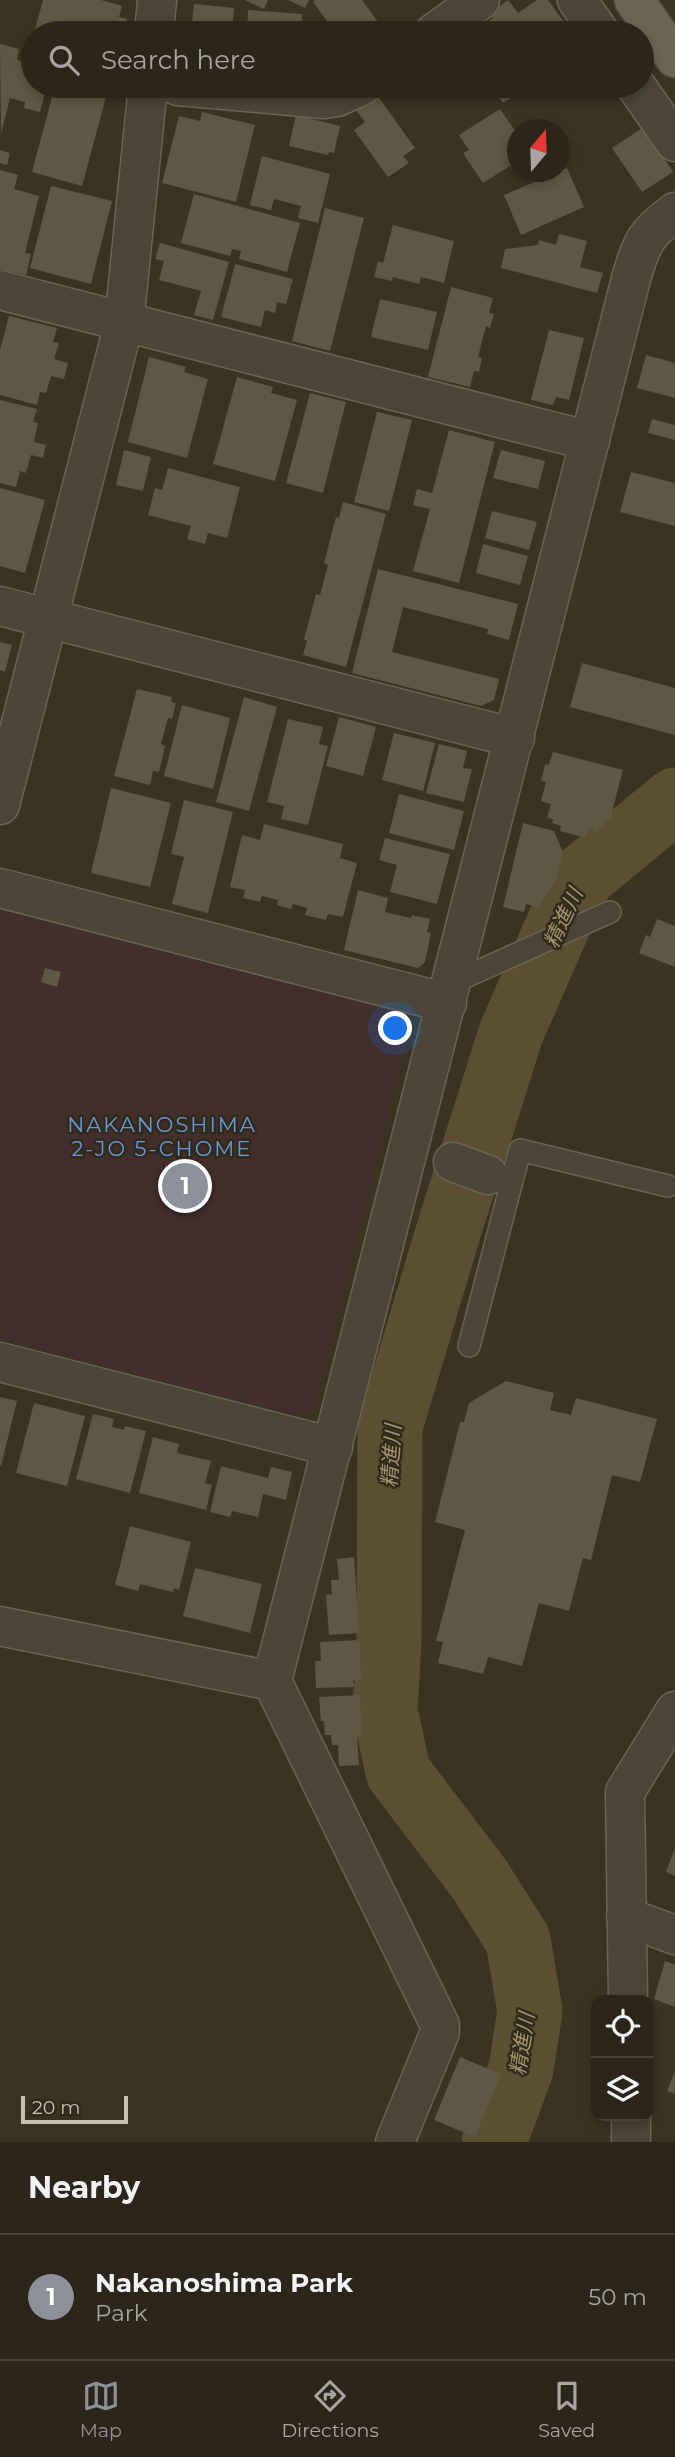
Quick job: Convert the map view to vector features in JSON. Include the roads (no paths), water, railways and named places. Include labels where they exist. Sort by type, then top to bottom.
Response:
[{"type":"main road","points":[[634,0],[649,21]]},
{"type":"main road","points":[[654,28],[675,58]]},
{"type":"street","points":[[155,21],[157,0]]},
{"type":"street","points":[[451,21],[480,0]]},
{"type":"street","points":[[576,0],[591,21]]},
{"type":"street","points":[[0,805],[124,323],[147,98]]},
{"type":"street","points":[[313,98],[330,98]]},
{"type":"street","points":[[644,98],[675,142]]},
{"type":"street","points":[[396,2142],[440,2032],[440,2025],[272,1681],[639,251],[651,230],[675,212]]},
{"type":"street","points":[[0,290],[590,441]]},
{"type":"street","points":[[0,606],[515,738]]},
{"type":"street","points":[[0,888],[449,993]]},
{"type":"street","points":[[453,1162],[499,1179]]},
{"type":"street","points":[[0,1362],[333,1447]]},
{"type":"street","points":[[0,1626],[272,1681]]},
{"type":"street","points":[[628,1995],[625,1792],[675,1711]]},
{"type":"street","points":[[626,1917],[675,1935]]},
{"type":"street","points":[[631,2121],[631,2142]]},
{"type":"lane","points":[[449,993],[513,956],[610,912]]},
{"type":"lane","points":[[410,1147],[453,1162]]},
{"type":"lane","points":[[469,1346],[499,1179],[520,1150],[668,1186]]},
{"type":"waterway","name":"精進川","points":[[494,2142],[521,2069],[530,2011],[518,1940],[480,1880],[398,1772],[385,1710],[389,1642],[390,1427],[511,1033],[567,905],[583,876],[675,800]]},
{"type":"place","name":"Nakanoshima Park","points":[[185,1186]]},
{"type":"district","name":"NAKANOSHIMA 2-JO 5-CHOME","points":[[162,1136]]}]
